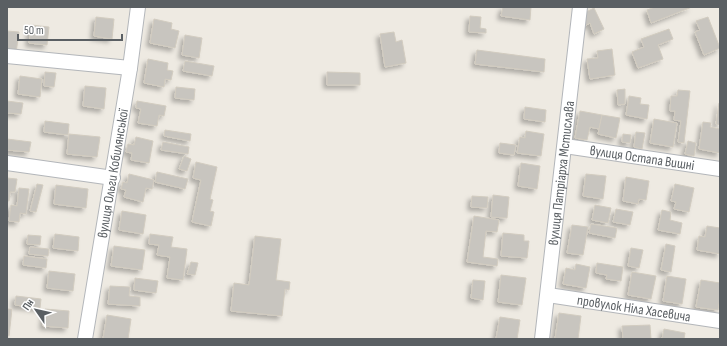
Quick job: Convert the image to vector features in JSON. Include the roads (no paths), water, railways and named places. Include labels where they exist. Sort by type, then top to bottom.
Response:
[{"type":"street","name":"вулиця Ольги Кобилянської","points":[[85,339],[113,178],[138,7]]},
{"type":"street","name":"вулиця Патріарха Мстислава","points":[[542,339],[580,7]]},
{"type":"street","points":[[7,56],[130,68]]},
{"type":"street","name":"вулиця Остапа Вишні","points":[[565,146],[720,169]]},
{"type":"street","points":[[7,163],[113,178]]},
{"type":"street","name":"провулок Ніла Хасевича","points":[[548,296],[720,321]]}]
